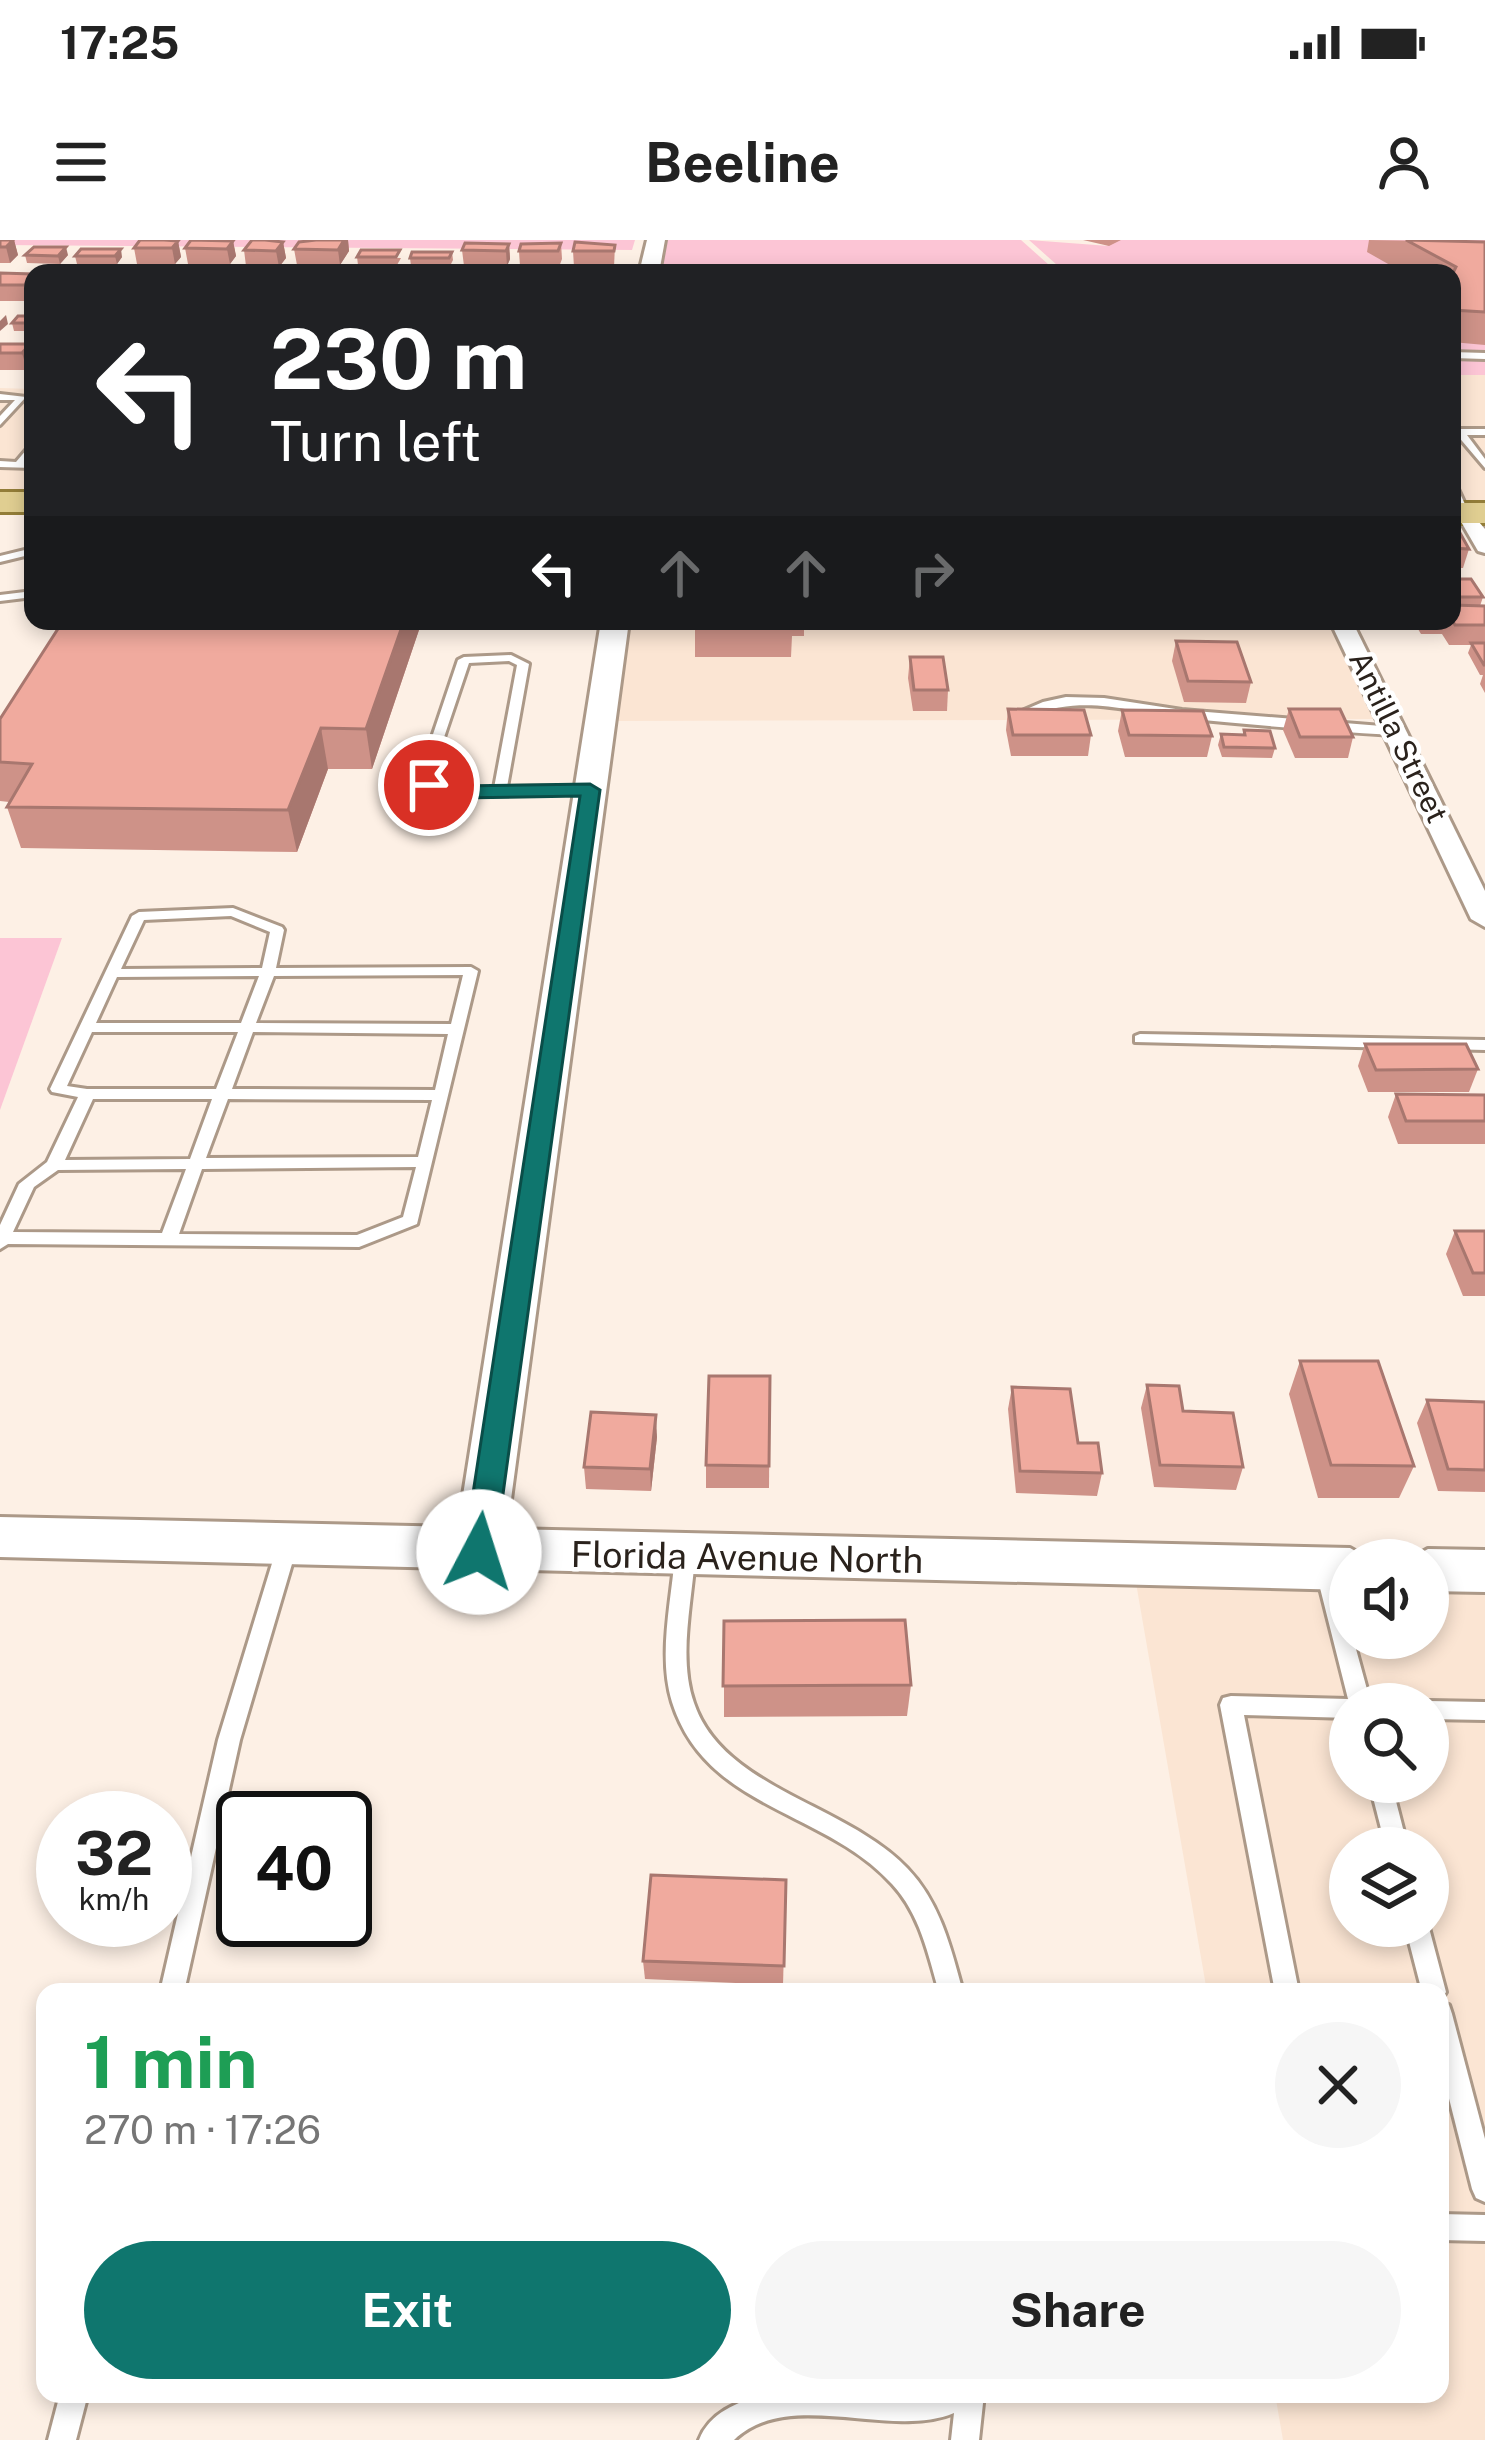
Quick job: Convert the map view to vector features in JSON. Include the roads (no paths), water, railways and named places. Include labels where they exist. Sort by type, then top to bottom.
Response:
[{"type":"street","points":[[1464,506],[1485,547]]},
{"type":"street","points":[[479,1552],[614,630]]},
{"type":"street","name":"Antilla Street","points":[[1345,630],[1485,919]]},
{"type":"street","name":"Florida Avenue North","points":[[0,1538],[1329,1569]]},
{"type":"street","points":[[1449,1570],[1485,1571]]},
{"type":"lane","points":[[0,422],[24,400]]},
{"type":"lane","points":[[1461,438],[1485,465]]},
{"type":"lane","points":[[19,464],[24,457]]},
{"type":"lane","points":[[0,464],[24,464]]},
{"type":"lane","points":[[500,791],[523,664],[512,658],[464,659],[429,764],[429,785],[446,792],[590,790]]},
{"type":"lane","points":[[1028,711],[1062,698],[1080,698],[1178,713],[1394,731]]},
{"type":"lane","points":[[169,1239],[197,1162],[222,1096],[248,1027],[268,972],[278,930],[233,912],[139,916],[58,1088],[87,1094],[222,1096],[441,1095]]},
{"type":"lane","points":[[87,1094],[54,1165],[27,1184],[2,1239],[359,1241],[375,1237],[411,1220],[471,971],[112,973]]},
{"type":"lane","points":[[87,1027],[457,1029]]},
{"type":"lane","points":[[1140,1039],[1485,1045]]},
{"type":"lane","points":[[54,1165],[424,1162]]},
{"type":"lane","points":[[174,1983],[229,1740],[286,1547]]},
{"type":"lane","points":[[685,1556],[678,1661],[683,1704],[703,1744],[743,1779],[851,1833],[897,1867],[935,1928],[949,1983]]},
{"type":"lane","points":[[1286,1983],[1231,1705],[1329,1708]]},
{"type":"lane","points":[[1449,1710],[1485,1711]]},
{"type":"lane","points":[[1423,1947],[1432,1983]]},
{"type":"lane","points":[[1449,2049],[1485,2189]]},
{"type":"lane","points":[[1449,2227],[1485,2228]]},
{"type":"lane","points":[[62,2440],[72,2403]]},
{"type":"lane","points":[[713,2440],[722,2426],[748,2412],[782,2406],[926,2413],[950,2403]]},
{"type":"lane","points":[[965,2440],[969,2403]]}]
